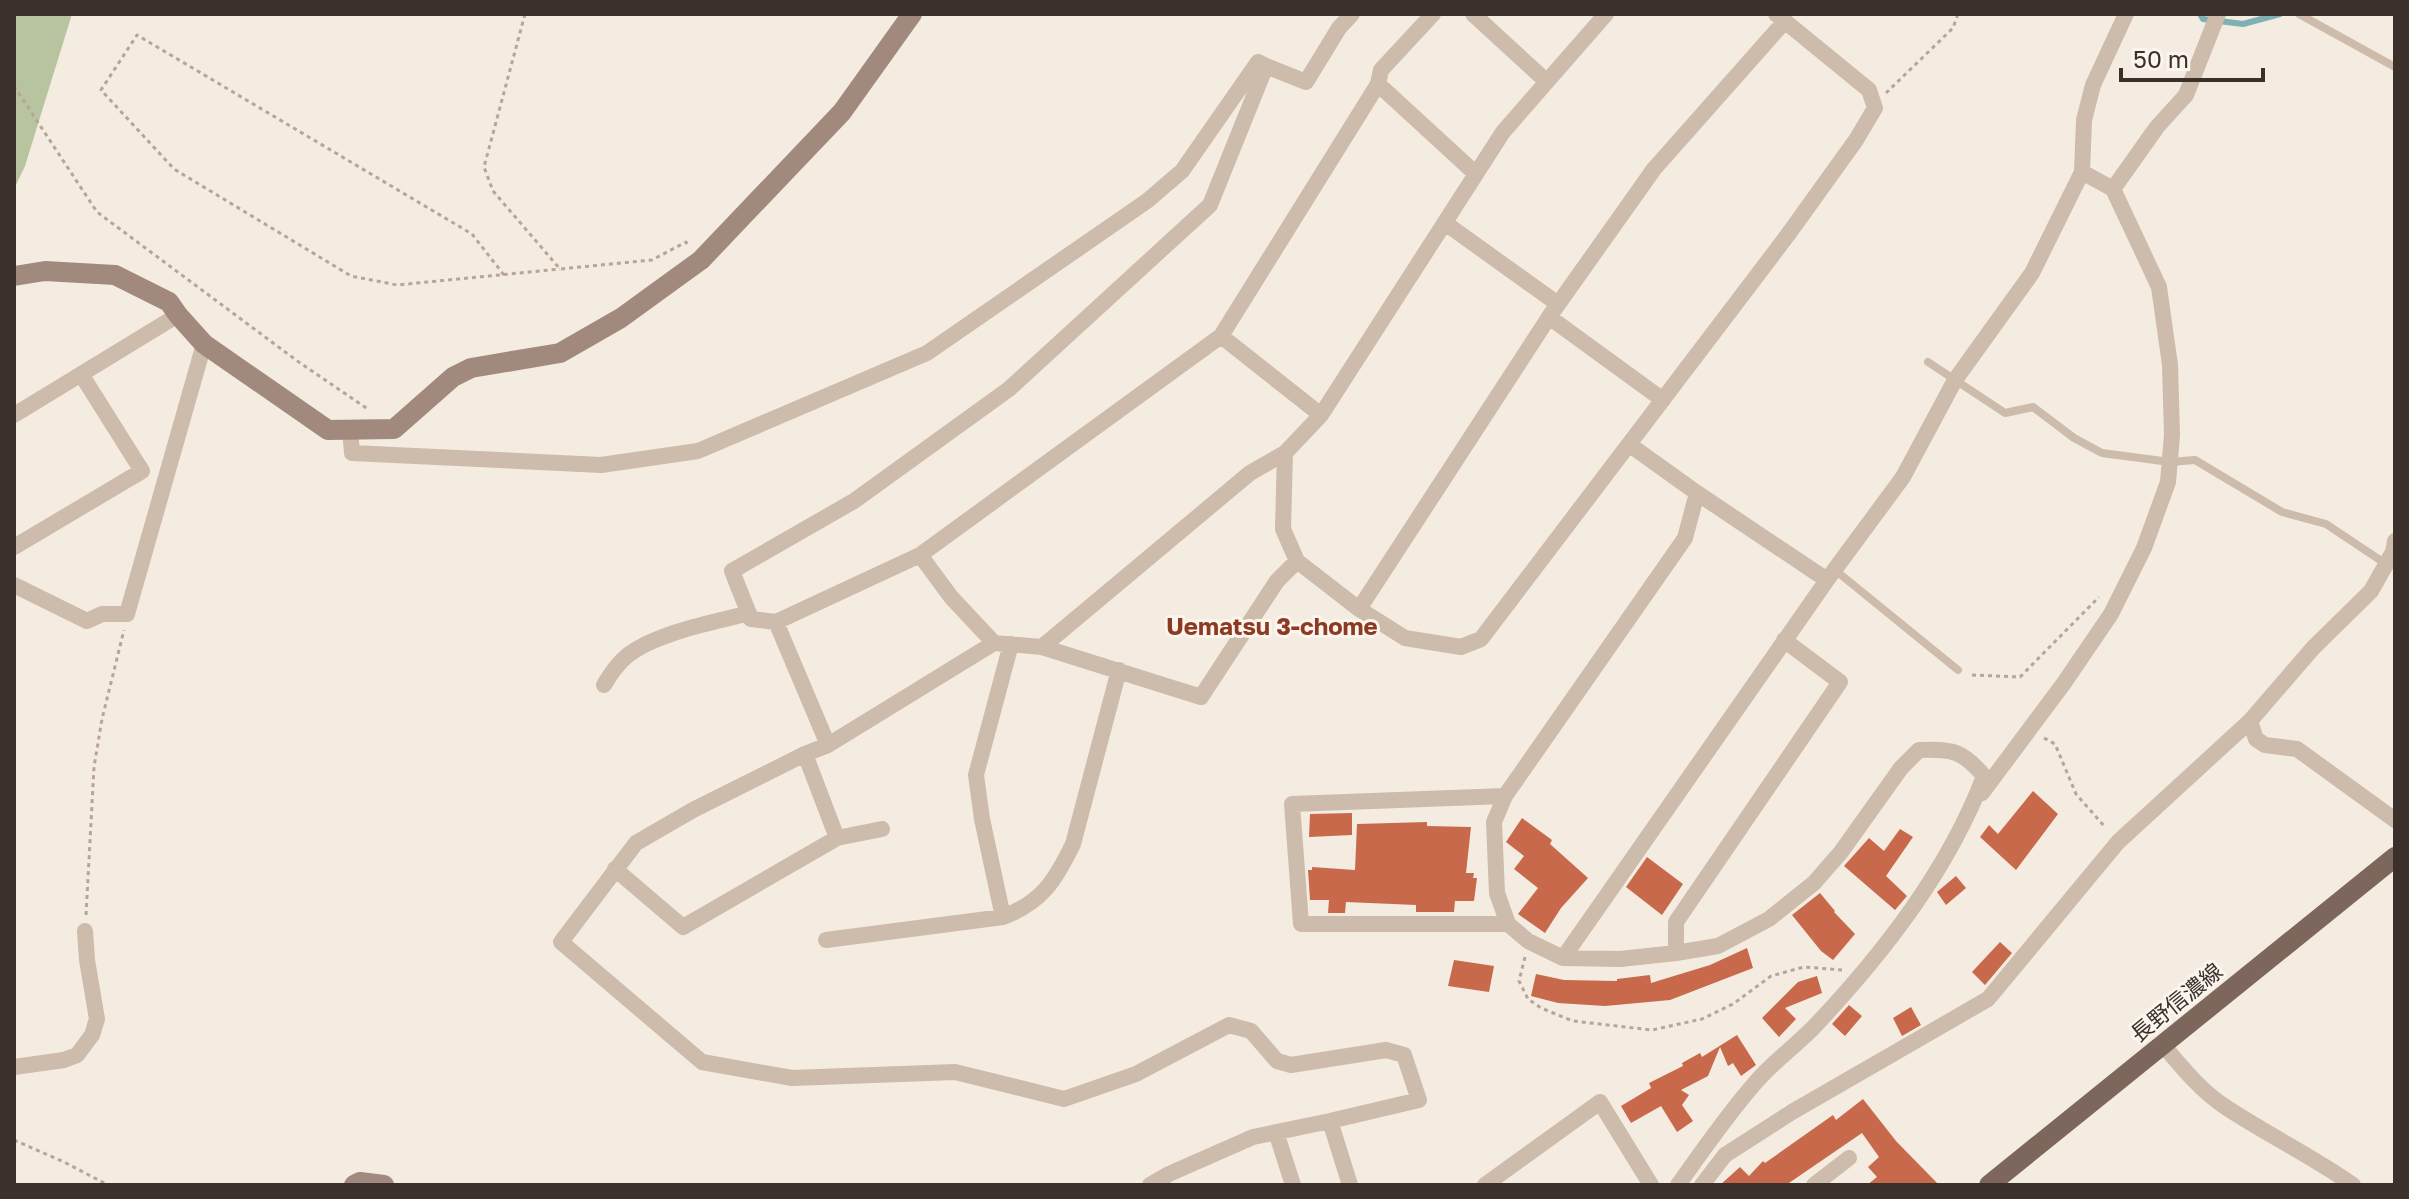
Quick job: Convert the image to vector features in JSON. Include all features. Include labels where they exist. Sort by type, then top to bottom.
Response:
[{"type":"main road","name":"長野信濃線","points":[[1989,1185],[2395,857]]},
{"type":"street","points":[[14,276],[45,271],[115,275],[169,302],[204,344],[328,430],[394,429],[453,377],[471,368],[560,353],[621,318],[701,260],[842,112],[912,14]]},
{"type":"street","points":[[350,430],[352,453],[601,465],[698,451],[927,353],[1147,201],[1182,171],[1258,62],[1306,82],[1339,28],[1352,14]]},
{"type":"street","points":[[1266,66],[1210,205],[1009,389],[854,501],[732,571],[751,619],[776,622],[920,555],[1221,336],[1378,84],[1381,70],[1433,14]]},
{"type":"street","points":[[1473,14],[1546,81]]},
{"type":"street","points":[[1042,647],[1250,473],[1285,453],[1321,415],[1503,132],[1606,14]]},
{"type":"street","points":[[1563,958],[1784,640],[1903,477],[1955,380],[2032,273],[2082,172],[2084,120],[2093,85],[2126,14]]},
{"type":"street","points":[[2113,189],[2157,127],[2186,95],[2218,14]]},
{"type":"street","points":[[1285,453],[1283,529],[1297,561],[1359,609],[1405,638],[1461,647],[1481,639],[1630,445],[1856,140],[1875,108],[1869,90],[1781,18],[1654,169],[1554,311],[1359,609]]},
{"type":"street","points":[[1378,84],[1476,174]]},
{"type":"street","points":[[1973,804],[2064,683],[2111,614],[2144,548],[2168,482],[2172,435],[2170,365],[2159,287],[2113,189],[2082,172]]},
{"type":"street","points":[[1445,223],[1663,400]]},
{"type":"street","points":[[14,415],[178,315]]},
{"type":"street","points":[[1221,336],[1321,415]]},
{"type":"street","points":[[14,585],[87,621],[102,614],[127,614],[204,344]]},
{"type":"street","points":[[14,547],[142,471],[81,374]]},
{"type":"street","points":[[1630,445],[1697,493],[1831,575]]},
{"type":"street","points":[[1678,1185],[1757,1080],[1812,1028],[1933,879],[1973,804],[1984,776],[1970,760],[1950,749],[1919,750],[1901,768],[1841,852],[1814,883],[1769,919],[1718,946],[1620,959],[1563,958],[1528,941],[1508,924],[1497,893],[1494,822],[1505,796],[1685,538],[1697,493]]},
{"type":"street","points":[[1702,1185],[1725,1155],[1792,1112],[1988,999],[2118,842],[2250,721],[2313,648],[2371,591],[2395,541]]},
{"type":"street","points":[[920,555],[951,597],[1003,643],[1042,647],[1201,697],[1277,581],[1297,561]]},
{"type":"street","points":[[604,685],[615,667],[630,653],[683,631],[749,613]]},
{"type":"street","points":[[776,622],[828,745]]},
{"type":"street","points":[[1676,953],[1676,922],[1840,682],[1784,640]]},
{"type":"street","points":[[1003,643],[828,745],[693,810],[636,843],[561,942],[702,1062],[792,1078],[955,1072],[1064,1099],[1136,1074],[1229,1025],[1251,1031],[1277,1061],[1291,1065],[1386,1050],[1404,1055],[1419,1100],[1253,1137],[1150,1185]]},
{"type":"street","points":[[1003,643],[976,775],[1003,917]]},
{"type":"street","points":[[826,940],[1003,917],[1025,908],[1046,891],[1073,844],[1119,670]]},
{"type":"street","points":[[2250,721],[2256,739],[2265,745],[2297,749],[2395,820]]},
{"type":"street","points":[[805,754],[837,838]]},
{"type":"street","points":[[1505,796],[1292,804],[1301,924],[1508,924]]},
{"type":"street","points":[[615,869],[683,927],[837,838],[882,829]]},
{"type":"street","points":[[14,1067],[64,1060],[77,1055],[92,1035],[97,1019],[85,931]]},
{"type":"street","points":[[2162,1044],[2182,1068],[2222,1105],[2322,1163],[2353,1185]]},
{"type":"street","points":[[1485,1185],[1600,1102],[1651,1185]]},
{"type":"street","points":[[1330,1121],[1350,1185]]},
{"type":"street","points":[[1276,1132],[1293,1185]]},
{"type":"street","points":[[1814,1185],[1849,1158]]},
{"type":"street","points":[[354,1185],[360,1182],[384,1185]]},
{"type":"lane","points":[[2299,14],[2395,67]]},
{"type":"lane","points":[[1928,362],[2005,413],[2033,407],[2074,438],[2102,453],[2170,462],[2195,460],[2282,512],[2326,524],[2386,564]]},
{"type":"lane","points":[[1831,575],[1958,670]]},
{"type":"path","points":[[525,14],[484,167],[493,191],[560,269]]},
{"type":"path","points":[[1872,97],[1889,92],[1953,28],[1958,14]]},
{"type":"path","points":[[504,275],[472,234],[137,35],[101,90],[174,169],[351,276],[397,285],[504,275],[652,260],[686,242],[701,260]]},
{"type":"path","points":[[14,86],[97,212],[394,429]]},
{"type":"path","points":[[1958,670],[1965,674],[2020,677],[2114,582],[2125,586]]},
{"type":"path","points":[[85,931],[94,767],[127,614]]},
{"type":"path","points":[[2044,738],[2055,744],[2076,794],[2118,842]]},
{"type":"path","points":[[1528,941],[1519,981],[1528,999],[1573,1021],[1652,1030],[1702,1019],[1733,1004],[1771,976],[1804,967],[1833,967],[1858,975]]},
{"type":"path","points":[[14,1140],[108,1185]]},
{"type":"green space","points":[[14,14],[72,14],[25,166],[14,189]]},
{"type":"building","points":[[2033,791],[2058,814],[2016,870],[1980,837],[1989,825],[1998,834]]},
{"type":"building","points":[[1352,813],[1352,835],[1309,837],[1310,814]]},
{"type":"building","points":[[1522,818],[1552,840],[1550,844],[1588,878],[1561,908],[1545,933],[1518,914],[1538,888],[1514,869],[1524,856],[1506,842]]},
{"type":"building","points":[[1427,822],[1427,826],[1471,827],[1466,873],[1474,873],[1473,878],[1477,878],[1474,901],[1455,901],[1454,912],[1416,912],[1416,905],[1346,902],[1345,913],[1328,913],[1329,900],[1310,900],[1308,870],[1312,867],[1355,870],[1357,824]]},
{"type":"building","points":[[1900,829],[1913,837],[1886,876],[1907,896],[1895,910],[1844,866],[1869,838],[1884,851]]},
{"type":"building","points":[[1647,857],[1683,884],[1662,915],[1626,887]]},
{"type":"building","points":[[1956,876],[1966,888],[1946,905],[1937,892]]},
{"type":"building","points":[[1820,893],[1855,934],[1833,960],[1821,951],[1792,915]]},
{"type":"building","points":[[2000,942],[2012,953],[1985,985],[1972,972]]},
{"type":"building","points":[[1747,948],[1753,968],[1670,1000],[1605,1006],[1558,1003],[1531,996],[1536,974],[1564,980],[1617,981],[1650,975],[1651,983],[1710,965]]},
{"type":"building","points":[[1454,960],[1494,966],[1489,992],[1448,986]]},
{"type":"building","points":[[1817,976],[1822,993],[1785,1008],[1796,1019],[1779,1037],[1762,1018],[1798,982]]},
{"type":"building","points":[[1849,1005],[1862,1016],[1845,1036],[1832,1024]]},
{"type":"building","points":[[1911,1007],[1921,1025],[1902,1036],[1893,1018]]},
{"type":"building","points":[[1737,1035],[1756,1065],[1741,1076],[1733,1063],[1728,1066],[1720,1047],[1708,1076],[1681,1090],[1689,1095],[1682,1105],[1693,1121],[1677,1132],[1661,1106],[1631,1123],[1621,1106],[1651,1088],[1649,1083],[1683,1066],[1682,1063],[1700,1053],[1702,1057]]},
{"type":"building","points":[[1863,1099],[1896,1141],[1939,1185],[1867,1185],[1877,1177],[1868,1167],[1879,1157],[1862,1133],[1786,1185],[1720,1185],[1740,1167],[1749,1176],[1763,1161],[1765,1163],[1833,1115],[1836,1120]]},
{"type":"waterway","points":[[2200,14],[2203,19],[2243,24],[2280,14]]},
{"type":"district","name":"Uematsu 3-chome","points":[[1272,625]]}]
